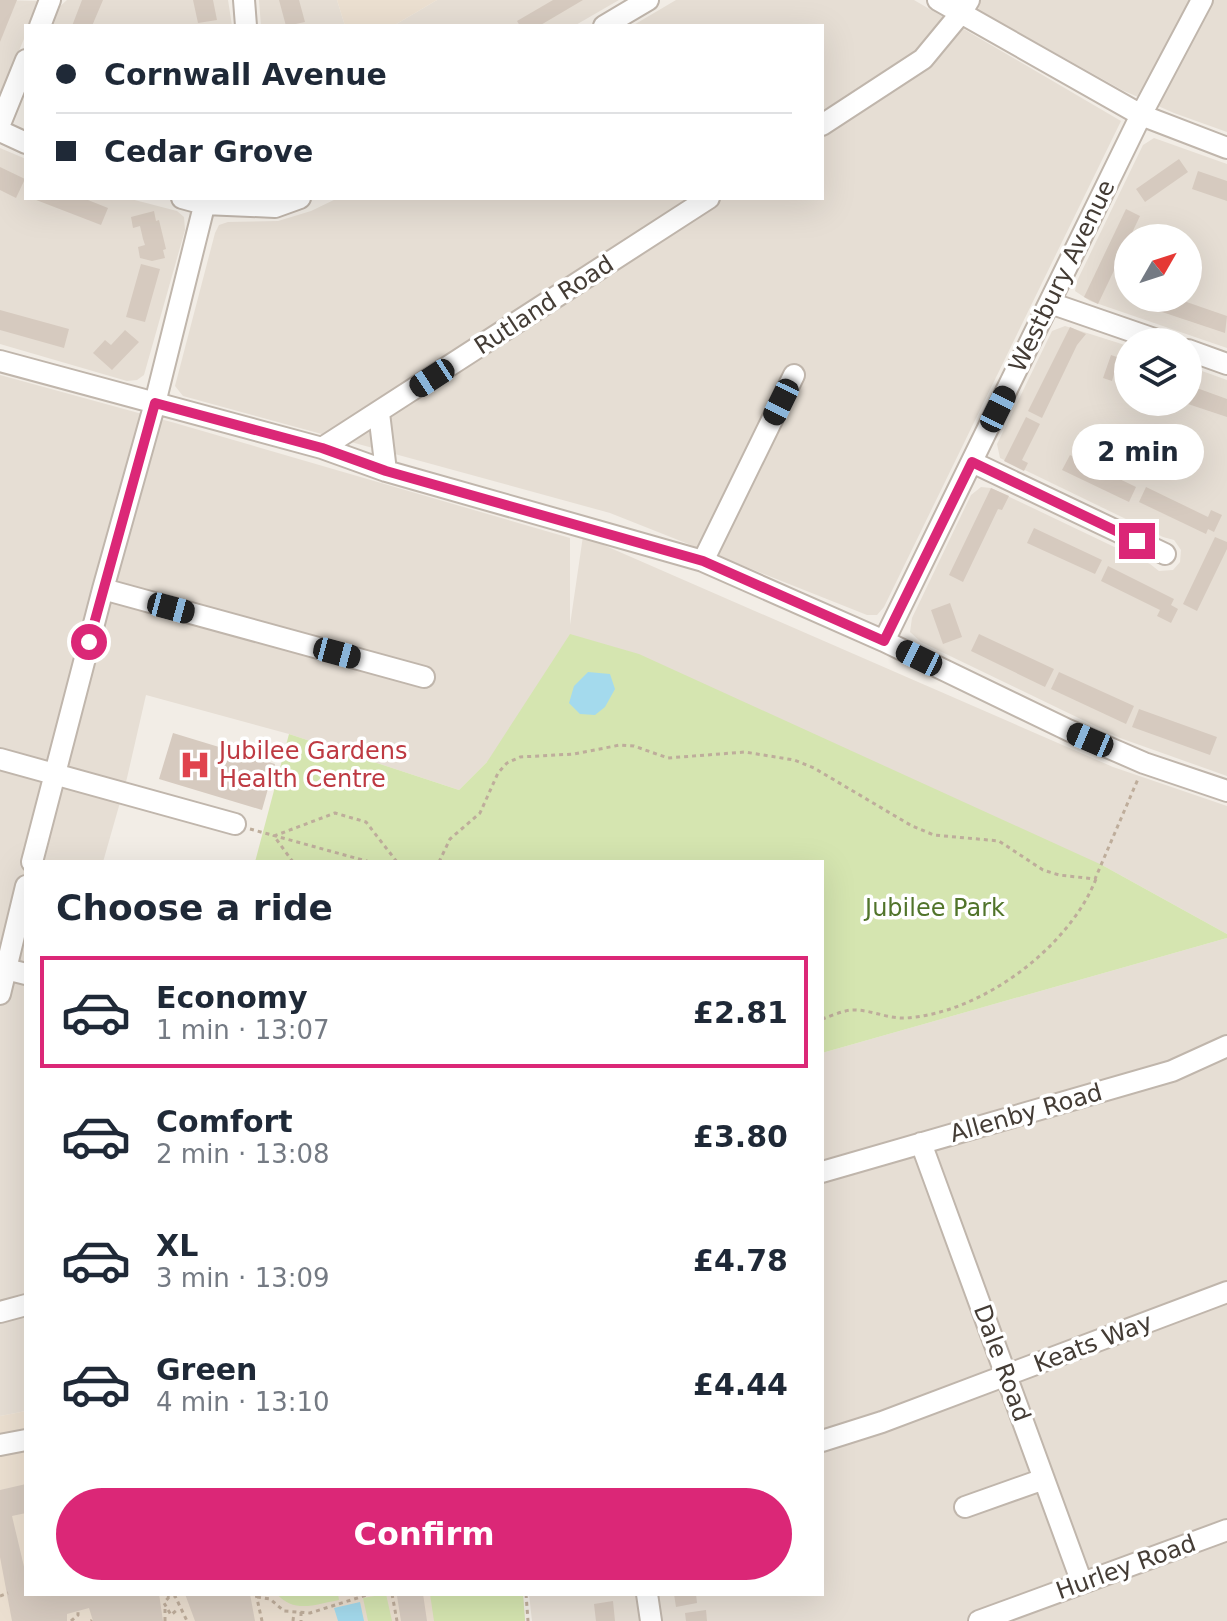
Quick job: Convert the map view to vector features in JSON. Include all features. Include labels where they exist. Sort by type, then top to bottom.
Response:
[{"type":"street","points":[[41,24],[50,0]]},
{"type":"street","points":[[244,0],[246,24]]},
{"type":"street","points":[[607,24],[648,0]]},
{"type":"street","points":[[938,0],[965,7],[1141,115],[1227,148]]},
{"type":"street","name":"Westbury Avenue","points":[[884,641],[1141,115],[1202,0]]},
{"type":"street","points":[[824,124],[923,59],[965,7]]},
{"type":"street","points":[[0,124],[24,65]]},
{"type":"street","points":[[0,131],[24,142]]},
{"type":"street","points":[[33,860],[155,403],[205,201],[275,207],[294,200]]},
{"type":"street","name":"Rutland Road","points":[[322,448],[706,200]]},
{"type":"street","points":[[1050,303],[1122,328]]},
{"type":"street","points":[[1202,355],[1227,364]]},
{"type":"street","points":[[0,361],[322,448],[386,471],[703,561],[884,641],[1068,730],[1144,763],[1227,791]]},
{"type":"street","points":[[703,561],[794,375]]},
{"type":"street","points":[[379,413],[386,471]]},
{"type":"street","points":[[972,462],[1165,554]]},
{"type":"street","points":[[103,589],[424,677]]},
{"type":"street","points":[[0,759],[235,824]]},
{"type":"street","points":[[0,994],[16,971],[24,903]]},
{"type":"street","name":"Allenby Road","points":[[824,1171],[1172,1071],[1227,1046]]},
{"type":"street","name":"Dale Road","points":[[921,1143],[1082,1583]]},
{"type":"street","name":"Keats Way","points":[[824,1440],[882,1422],[1227,1292]]},
{"type":"street","points":[[0,1312],[24,1306]]},
{"type":"street","points":[[0,1445],[24,1440]]},
{"type":"street","points":[[965,1507],[1044,1479]]},
{"type":"street","name":"Hurley Road","points":[[979,1621],[1227,1530]]},
{"type":"street","points":[[647,1596],[651,1621]]},
{"type":"path","points":[[440,860],[450,839],[480,813],[498,773],[507,763],[520,757],[574,754],[620,745],[634,746],[668,758],[745,752],[794,760],[814,768],[912,826],[934,835],[999,841],[1043,870],[1096,879]]},
{"type":"path","points":[[824,1018],[849,1010],[907,1018],[945,1010],[982,996],[1039,955],[1079,913],[1144,763]]},
{"type":"path","points":[[274,836],[335,813],[366,822],[395,860]]},
{"type":"path","points":[[235,824],[363,860]]},
{"type":"path","points":[[274,836],[292,860]]},
{"type":"path","points":[[0,1596],[8,1593]]},
{"type":"path","points":[[171,1621],[165,1621],[164,1615],[164,1603],[168,1596],[175,1596],[187,1621]]},
{"type":"path","points":[[254,1596],[262,1621]]},
{"type":"path","points":[[258,1596],[270,1599],[284,1611],[310,1613],[364,1596]]},
{"type":"path","points":[[392,1596],[397,1621]]},
{"type":"path","points":[[526,1596],[528,1621]]},
{"type":"path","points":[[165,1609],[171,1615],[179,1608]]},
{"type":"path","points":[[293,1621],[294,1612]]},
{"type":"path","points":[[301,1612],[301,1621]]},
{"type":"path","points":[[71,1621],[78,1613],[80,1621]]},
{"type":"shaded area","points":[[0,0],[39,1],[30,24],[24,24],[24,39],[0,97]]},
{"type":"shaded area","points":[[67,0],[228,0],[232,24],[50,24],[57,9]]},
{"type":"shaded area","points":[[259,0],[337,0],[344,24],[261,24]]},
{"type":"shaded area","points":[[337,0],[437,0],[396,24],[344,24]]},
{"type":"shaded area","points":[[437,0],[619,0],[577,24],[396,24]]},
{"type":"shaded area","points":[[676,0],[914,0],[1121,121],[884,607],[877,615],[867,615],[610,513],[183,396],[175,386],[215,233],[219,225],[228,222],[278,221],[334,200],[824,200],[824,24],[635,24]]},
{"type":"shaded area","points":[[960,0],[1227,0],[1227,132],[1122,90]]},
{"type":"shaded area","points":[[1154,138],[1227,164],[1227,348],[1202,339],[1202,328],[1169,328],[1122,312],[1202,312],[1202,224],[1114,224],[1114,309],[1090,301],[1075,291],[1077,281],[1143,145]]},
{"type":"shaded area","points":[[0,148],[24,158],[24,200],[135,200],[177,211],[184,217],[185,230],[144,375],[137,380],[127,381],[0,344]]},
{"type":"shaded area","points":[[1065,326],[1114,342],[1114,416],[1202,416],[1202,371],[1227,380],[1227,776],[1120,738],[921,642],[910,632],[912,618],[971,495],[981,487],[991,488],[1159,571],[1173,570],[1180,562],[1181,550],[1174,540],[1000,458],[997,444],[1052,331]]},
{"type":"shaded area","points":[[0,375],[570,538],[570,625],[583,536],[1113,767],[1227,806],[1227,934],[1102,865],[487,762],[459,790],[289,734],[146,695],[104,860],[24,860],[24,1411],[0,1416]]},
{"type":"shaded area","points":[[1227,938],[1227,1621],[532,1621],[529,1596],[824,1596],[824,1052]]},
{"type":"shaded area","points":[[24,1411],[24,1596],[523,1596],[525,1621],[0,1621],[0,1416]]},
{"type":"green space","name":"Jubilee Park","points":[[570,634],[639,654],[1102,865],[1227,934],[1227,938],[824,1052],[824,860],[256,860],[289,734],[459,790],[487,762]]},
{"type":"green space","points":[[279,1596],[338,1596],[339,1600],[298,1606]]},
{"type":"green space","points":[[386,1596],[392,1621],[368,1621],[363,1598]]},
{"type":"green space","points":[[430,1596],[523,1596],[525,1621],[434,1621]]},
{"type":"water","points":[[588,672],[610,674],[615,689],[605,707],[595,715],[580,714],[569,703],[574,686]]},
{"type":"water","points":[[360,1602],[364,1621],[338,1621],[334,1608]]},
{"type":"building","points":[[0,0],[17,0],[0,42]]},
{"type":"building","points":[[82,0],[103,0],[93,24],[73,24]]},
{"type":"building","points":[[193,0],[213,0],[217,20],[198,23]]},
{"type":"building","points":[[279,0],[299,0],[305,22],[285,24]]},
{"type":"building","points":[[553,0],[583,0],[542,24],[519,24],[517,21]]},
{"type":"building","points":[[1179,159],[1188,172],[1145,202],[1136,189]]},
{"type":"building","points":[[0,167],[24,179],[16,198],[0,190]]},
{"type":"building","points":[[1198,171],[1227,181],[1227,201],[1192,189]]},
{"type":"building","points":[[36,200],[88,200],[108,208],[101,225]]},
{"type":"building","points":[[1126,209],[1140,216],[1136,224],[1119,224]]},
{"type":"building","points":[[154,211],[166,249],[163,250],[165,258],[152,261],[140,258],[138,247],[145,245],[140,226],[133,228],[131,217]]},
{"type":"building","points":[[1114,234],[1114,270],[1098,304],[1084,297]]},
{"type":"building","points":[[141,264],[160,269],[145,322],[126,317]]},
{"type":"building","points":[[1202,307],[1227,316],[1225,333],[1162,312],[1202,312]]},
{"type":"building","points":[[0,310],[69,329],[64,348],[0,330]]},
{"type":"building","points":[[1070,327],[1086,334],[1077,345],[1042,418],[1028,411]]},
{"type":"building","points":[[125,330],[139,342],[112,370],[93,353],[105,340],[111,345]]},
{"type":"building","points":[[1111,355],[1114,356],[1112,381],[1103,378]]},
{"type":"building","points":[[1202,390],[1227,399],[1227,417],[1202,409]]},
{"type":"building","points":[[1026,417],[1040,424],[1022,460],[1028,463],[1024,471],[1004,461]]},
{"type":"building","points":[[1070,455],[1136,487],[1129,502],[1062,470]]},
{"type":"building","points":[[1146,487],[1208,517],[1211,510],[1222,515],[1214,532],[1208,529],[1206,534],[1139,502]]},
{"type":"building","points":[[991,488],[1009,496],[1002,510],[998,509],[963,582],[949,575]]},
{"type":"building","points":[[1034,528],[1102,560],[1095,574],[1027,543]]},
{"type":"building","points":[[1215,537],[1227,542],[1227,549],[1197,611],[1183,604]]},
{"type":"building","points":[[1108,566],[1174,599],[1171,605],[1178,609],[1171,623],[1157,616],[1160,610],[1101,581]]},
{"type":"building","points":[[950,603],[962,637],[943,644],[931,610]]},
{"type":"building","points":[[979,634],[1054,669],[1045,687],[971,651]]},
{"type":"building","points":[[1059,672],[1134,706],[1126,724],[1051,689]]},
{"type":"building","points":[[1139,709],[1217,737],[1210,755],[1132,727]]},
{"type":"building","points":[[173,733],[275,764],[262,810],[159,779]]},
{"type":"building","points":[[24,1484],[24,1513],[12,1516],[24,1567],[24,1596],[159,1596],[163,1621],[93,1621],[89,1608],[67,1614],[67,1621],[12,1621],[0,1557],[0,1490]]},
{"type":"building","points":[[186,1596],[250,1596],[255,1621],[195,1621]]},
{"type":"building","points":[[397,1596],[423,1596],[427,1621],[401,1621]]},
{"type":"building","points":[[674,1596],[696,1596],[697,1603],[676,1607]]},
{"type":"building","points":[[613,1601],[615,1621],[596,1621],[594,1604]]},
{"type":"building","points":[[706,1610],[707,1621],[686,1621],[685,1613]]},
{"type":"place","name":"Jubilee Gardens Health Centre","points":[[195,765]]},
{"type":"route","points":[[89,642],[155,403],[322,448],[386,471],[703,561],[884,641],[972,462],[1137,541]]}]
